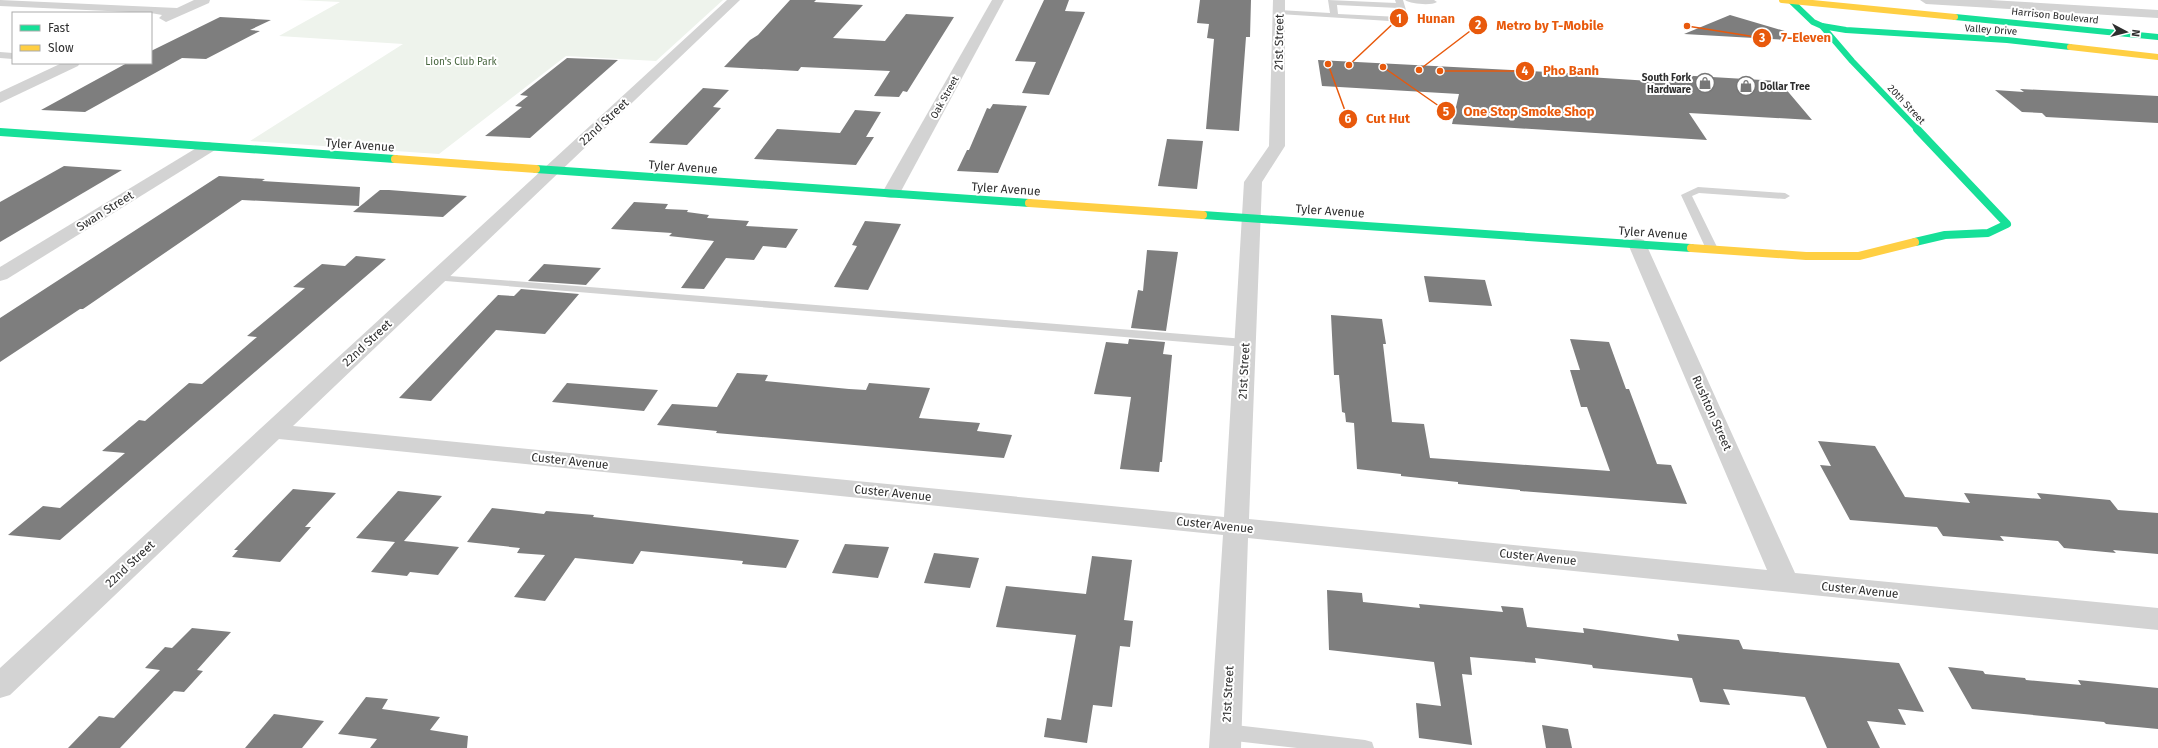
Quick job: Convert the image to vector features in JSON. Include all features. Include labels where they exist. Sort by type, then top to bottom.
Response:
[{"type":"street","points":[[152,26],[204,0]]},
{"type":"street","name":"22nd Street","points":[[0,686],[734,0]]},
{"type":"street","name":"Oak Street","points":[[891,193],[998,0]]},
{"type":"street","name":"Harrison Boulevard","points":[[1782,0],[2158,37]]},
{"type":"street","name":"20th Street","points":[[1791,0],[1813,22],[1822,26],[1852,61],[2007,224]]},
{"type":"street","points":[[1926,0],[2158,14]]},
{"type":"street","points":[[0,2],[179,12]]},
{"type":"street","name":"21st Street","points":[[1226,740],[1254,182],[1277,146],[1279,6]]},
{"type":"street","name":"Valley Drive","points":[[1822,26],[1852,30],[2007,40],[2158,57]]},
{"type":"street","points":[[0,98],[71,64]]},
{"type":"street","name":"Tyler Avenue","points":[[0,132],[1806,256],[1859,256],[1945,235],[1988,233],[2007,224]]},
{"type":"street","name":"Swan Street","points":[[0,275],[209,147]]},
{"type":"street","name":"Rushton Street","points":[[1637,244],[1786,582]]},
{"type":"street","name":"Custer Avenue","points":[[272,431],[2158,619]]},
{"type":"lane","points":[[1409,0],[1433,2]]},
{"type":"lane","points":[[1279,6],[1334,16],[1405,20],[1400,3],[1332,2],[1334,16]]},
{"type":"lane","points":[[0,56],[12,56]]},
{"type":"lane","points":[[1712,249],[1686,196],[1698,190],[1785,196]]},
{"type":"lane","points":[[437,278],[1245,343]]},
{"type":"lane","points":[[1226,740],[1365,748]]},
{"type":"green space","name":"Lion's Club Park","points":[[297,0],[723,0],[656,61],[566,56],[439,154],[250,141],[403,44],[279,36],[340,2]]},
{"type":"building","points":[[790,0],[816,0],[814,2],[863,5],[833,38],[885,41],[906,14],[954,17],[907,92],[903,91],[899,97],[874,96],[890,71],[801,67],[798,71],[724,67],[750,40],[758,35]]},
{"type":"building","points":[[1044,0],[1069,0],[1065,11],[1085,12],[1049,95],[1022,93],[1036,62],[1015,61]]},
{"type":"building","points":[[1200,0],[1251,0],[1250,37],[1246,37],[1239,131],[1206,129],[1214,39],[1207,38],[1209,24],[1197,23]]},
{"type":"building","points":[[1730,15],[1788,32],[1787,40],[1684,34]]},
{"type":"building","points":[[220,17],[271,20],[250,30],[260,31],[206,59],[182,58],[85,112],[41,110],[125,64],[152,64],[152,51]]},
{"type":"building","points":[[567,58],[618,60],[530,138],[485,136],[522,107],[515,106],[528,96],[520,95]]},
{"type":"building","points":[[1318,60],[1587,74],[1588,77],[1666,82],[1661,74],[1779,81],[1812,120],[1689,113],[1707,140],[1452,124],[1459,94],[1322,86]]},
{"type":"building","points":[[703,88],[729,90],[713,107],[721,108],[687,145],[649,143]]},
{"type":"building","points":[[2020,89],[2158,96],[2158,123],[2046,117],[2042,113],[2022,112],[1995,90],[2024,92]]},
{"type":"building","points":[[993,104],[1027,106],[998,173],[957,171],[967,150],[969,150],[987,108],[990,109]]},
{"type":"building","points":[[855,110],[881,112],[866,137],[874,137],[856,165],[754,159],[777,129],[840,133]]},
{"type":"building","points":[[1167,139],[1203,141],[1197,189],[1158,186]]},
{"type":"building","points":[[64,166],[122,170],[0,242],[0,202]]},
{"type":"building","points":[[219,176],[265,179],[262,181],[360,187],[359,206],[242,200],[83,309],[80,309],[0,362],[0,318]]},
{"type":"building","points":[[380,190],[467,196],[443,217],[353,212]]},
{"type":"building","points":[[634,202],[668,204],[665,209],[688,210],[687,212],[709,215],[707,218],[749,221],[746,226],[798,229],[786,248],[763,246],[754,260],[726,258],[704,289],[681,288],[714,241],[669,236],[672,233],[611,229]]},
{"type":"building","points":[[865,221],[901,224],[868,290],[834,287],[857,246],[852,245]]},
{"type":"building","points":[[1147,250],[1178,252],[1166,331],[1131,328],[1138,290],[1143,291]]},
{"type":"building","points":[[356,256],[386,259],[60,540],[8,535],[43,506],[60,508],[125,453],[102,451],[139,420],[145,421],[189,383],[202,384],[257,337],[247,336],[305,288],[293,287],[322,264],[345,266]]},
{"type":"building","points":[[544,264],[601,268],[586,285],[528,281]]},
{"type":"building","points":[[1424,276],[1485,280],[1492,306],[1429,302]]},
{"type":"building","points":[[521,289],[579,294],[545,334],[496,330],[431,401],[399,398],[498,295],[514,296]]},
{"type":"building","points":[[1331,315],[1382,319],[1386,344],[1383,344],[1392,422],[1424,424],[1430,458],[1610,471],[1587,407],[1581,407],[1570,370],[1580,370],[1570,339],[1609,342],[1626,389],[1629,389],[1657,464],[1671,465],[1687,504],[1520,491],[1458,484],[1458,482],[1401,476],[1401,474],[1357,469],[1354,423],[1346,422],[1345,413],[1342,412],[1339,375],[1334,375]]},
{"type":"building","points":[[1129,339],[1165,342],[1163,354],[1172,355],[1162,462],[1160,462],[1159,472],[1120,469],[1131,397],[1094,394],[1106,342],[1128,344]]},
{"type":"building","points":[[737,373],[768,375],[765,381],[849,389],[866,390],[869,383],[930,388],[919,418],[980,423],[977,431],[1012,435],[1004,458],[716,433],[717,431],[657,425],[672,404],[717,407]]},
{"type":"building","points":[[567,383],[658,390],[644,411],[552,402]]},
{"type":"building","points":[[1818,441],[1875,446],[1905,497],[1970,503],[1964,493],[2041,499],[2037,493],[2110,500],[2118,510],[2158,513],[2158,554],[2113,550],[2116,553],[2064,548],[2058,541],[2000,536],[2004,541],[1943,536],[1937,527],[1850,520],[1820,465],[1831,466]]},
{"type":"building","points":[[293,489],[336,493],[305,527],[311,527],[280,562],[232,557],[238,550],[234,550]]},
{"type":"building","points":[[398,491],[442,496],[404,541],[459,547],[438,575],[410,572],[407,576],[371,572],[395,542],[356,538]]},
{"type":"building","points":[[492,508],[544,514],[546,511],[594,515],[593,517],[799,540],[786,568],[742,564],[743,561],[641,551],[633,564],[575,558],[545,601],[514,597],[545,555],[517,553],[520,548],[467,542]]},
{"type":"building","points":[[845,544],[889,547],[878,578],[832,573]]},
{"type":"building","points":[[934,553],[979,558],[970,588],[924,583]]},
{"type":"building","points":[[1092,556],[1132,560],[1124,620],[1133,621],[1130,647],[1120,646],[1112,707],[1093,705],[1087,743],[1044,737],[1047,718],[1061,720],[1076,635],[996,627],[1006,586],[1086,594]]},
{"type":"building","points":[[1327,590],[1362,593],[1363,602],[1420,608],[1419,604],[1503,612],[1501,606],[1523,608],[1527,627],[1584,633],[1583,628],[1679,641],[1677,634],[1739,640],[1743,649],[1899,663],[1924,712],[1898,709],[1906,725],[1867,721],[1880,748],[1827,748],[1805,697],[1723,689],[1730,705],[1700,702],[1692,678],[1593,668],[1592,665],[1535,658],[1536,663],[1470,657],[1472,675],[1462,674],[1472,745],[1419,738],[1416,703],[1441,706],[1434,662],[1329,650]]},
{"type":"building","points":[[192,628],[231,632],[197,670],[203,671],[184,692],[174,691],[120,748],[68,748],[99,716],[114,718],[160,670],[145,668],[165,647],[172,648]]},
{"type":"building","points":[[1948,667],[1983,671],[1985,674],[2025,678],[2026,680],[2081,685],[2078,680],[2158,688],[2158,729],[1972,709]]},
{"type":"building","points":[[366,697],[388,699],[382,709],[440,717],[430,730],[468,736],[467,748],[370,748],[377,739],[338,734]]},
{"type":"building","points":[[274,714],[324,721],[302,748],[245,748]]},
{"type":"building","points":[[1542,725],[1568,729],[1572,748],[1546,748]]},
{"type":"traffic: fast","points":[[1790,0],[1813,22],[1822,26],[1852,61],[2007,224],[1988,233],[1945,235],[1915,242]]},
{"type":"traffic: fast","points":[[1955,17],[2158,37]]},
{"type":"traffic: fast","points":[[1822,26],[1846,30],[2007,40],[2070,47]]},
{"type":"traffic: fast","points":[[0,132],[395,159]]},
{"type":"traffic: fast","points":[[536,169],[1029,203]]},
{"type":"traffic: fast","points":[[1203,215],[1691,248]]},
{"type":"traffic: slow","points":[[1782,0],[1955,17]]},
{"type":"traffic: slow","points":[[2070,47],[2158,57]]},
{"type":"traffic: slow","points":[[395,159],[536,169]]},
{"type":"traffic: slow","points":[[1029,203],[1203,215]]},
{"type":"traffic: slow","points":[[1691,248],[1806,256],[1859,256],[1915,242]]},
{"type":"place","name":"7-Eleven","points":[[1687,26]]},
{"type":"place","name":"Cut Hut","points":[[1328,64]]},
{"type":"place","name":"Hunan","points":[[1349,65]]},
{"type":"place","name":"One Stop Smoke Shop","points":[[1383,67]]},
{"type":"place","name":"Metro by T-Mobile","points":[[1419,70]]},
{"type":"place","name":"Pho Banh","points":[[1440,71]]},
{"type":"place","name":"South Fork Hardware","points":[[1705,83]]},
{"type":"place","name":"Dollar Tree","points":[[1746,86]]}]
